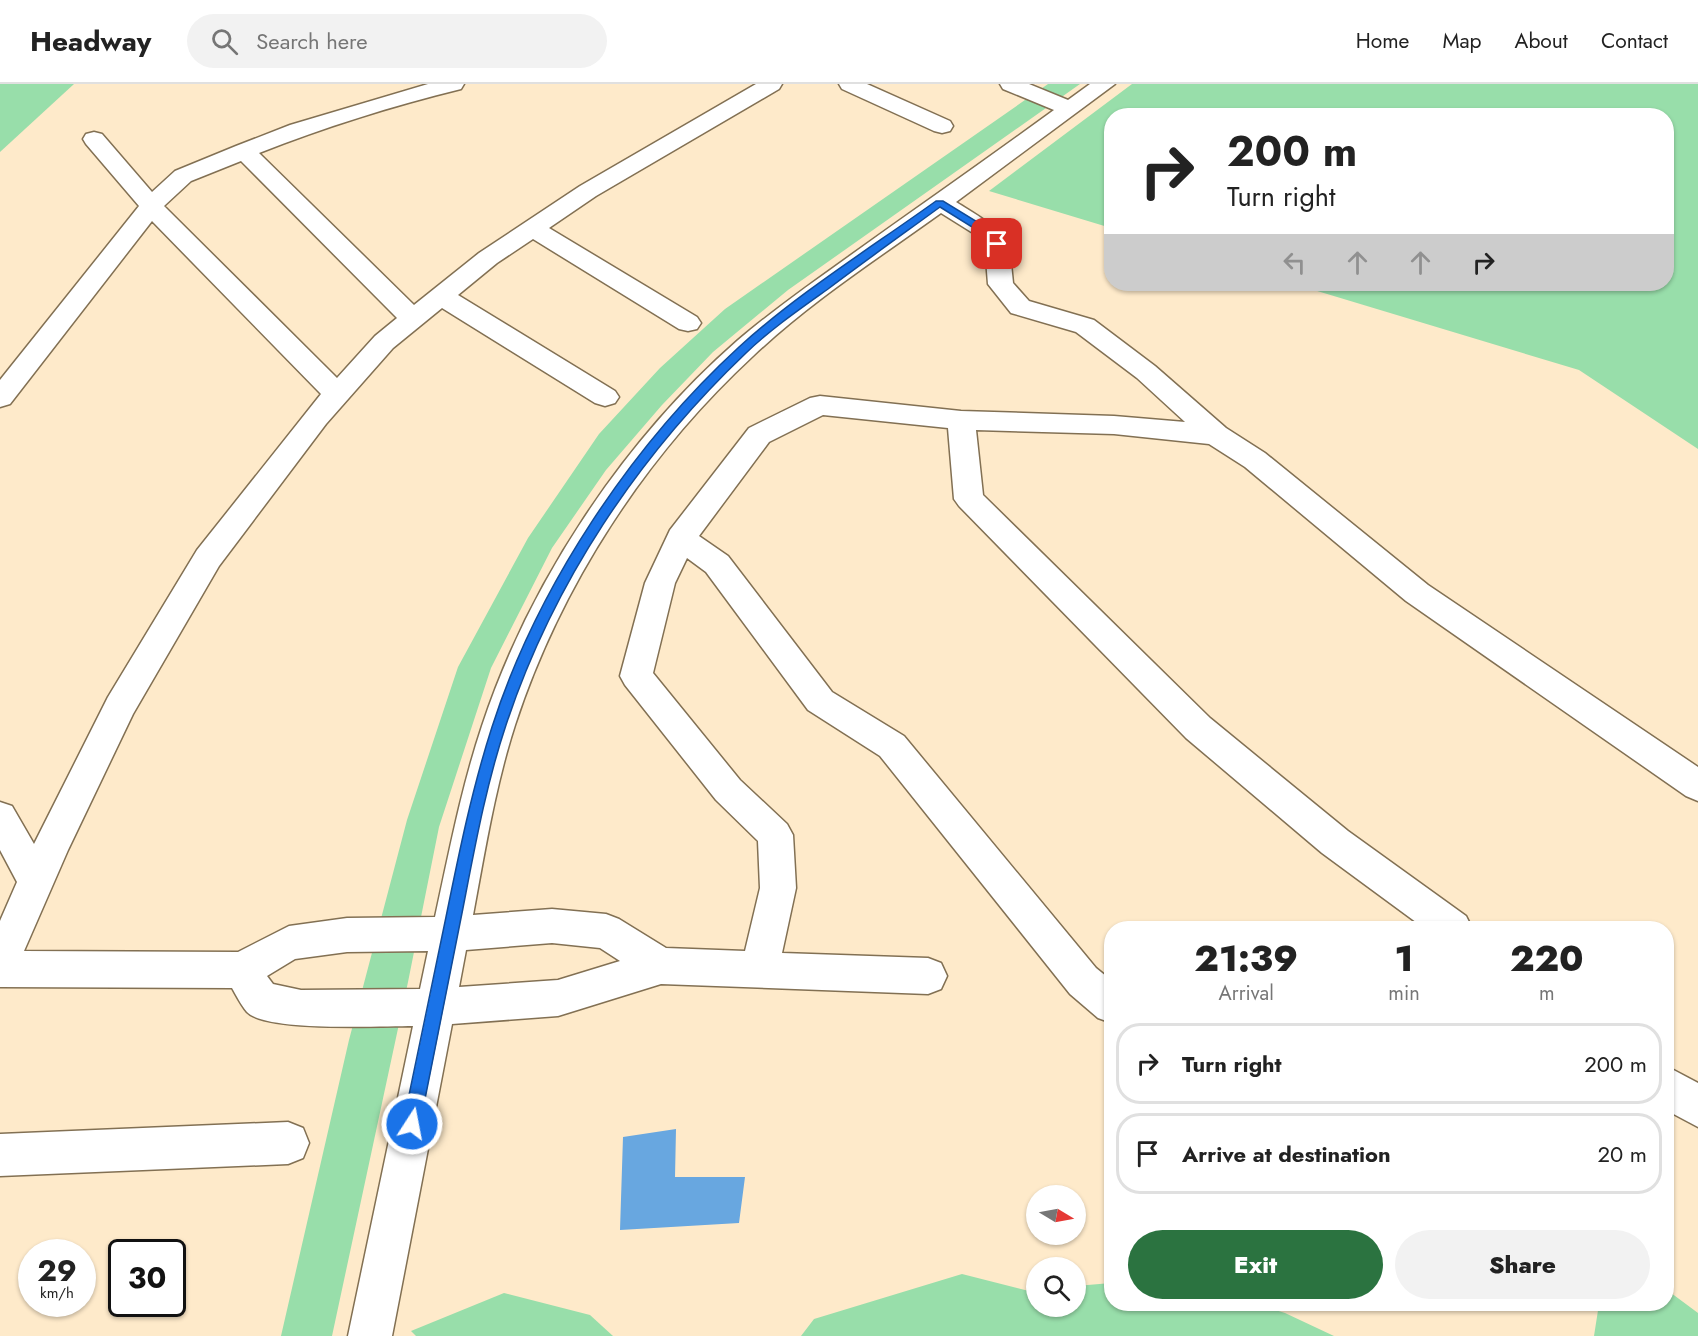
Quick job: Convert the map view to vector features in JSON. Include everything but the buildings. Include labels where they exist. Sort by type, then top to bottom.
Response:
[{"type":"street","points":[[0,398],[151,206],[183,176],[298,130],[395,99],[453,84]]},
{"type":"street","points":[[0,963],[36,881],[120,707],[208,558],[316,417],[384,342],[489,258],[588,191],[771,84]]},
{"type":"street","points":[[850,84],[942,126]]},
{"type":"street","points":[[1011,84],[1069,110]]},
{"type":"street","points":[[370,1336],[475,811],[499,725],[528,652],[564,577],[609,504],[656,442],[697,395],[744,348],[802,302],[1104,84]]},
{"type":"street","points":[[94,139],[151,206],[337,394]]},
{"type":"street","points":[[244,152],[413,319]]},
{"type":"street","points":[[940,203],[981,228],[997,244],[1001,284],[1020,307],[1085,326],[1146,372],[1216,435],[1255,460],[1417,593],[1698,786]]},
{"type":"street","points":[[532,228],[688,323]]},
{"type":"street","points":[[441,296],[605,397]]},
{"type":"street","points":[[759,970],[778,888],[775,835],[728,790],[636,676],[660,583],[681,538],[759,435],[820,405],[961,420],[1114,425],[1216,435]]},
{"type":"street","points":[[961,420],[969,499],[1198,728],[1335,842],[1443,921]]},
{"type":"street","points":[[681,538],[717,564],[820,701],[892,746],[1083,981],[1104,998]]},
{"type":"street","points":[[0,817],[36,881]]},
{"type":"street","points":[[0,969],[242,970],[289,943],[347,935],[449,934],[552,926],[606,931],[661,966]]},
{"type":"street","points":[[242,970],[261,1000],[301,1008],[435,1007],[558,998],[661,966],[928,976]]},
{"type":"street","points":[[1674,1091],[1698,1107]]},
{"type":"street","points":[[0,1155],[288,1143]]},
{"type":"green space","points":[[0,84],[74,84],[0,152]]},
{"type":"green space","points":[[1048,84],[1080,84],[788,290],[713,352],[662,405],[606,470],[552,548],[491,668],[439,827],[332,1336],[281,1336],[349,1040],[407,820],[458,667],[528,538],[599,434],[660,368],[725,309]]},
{"type":"green space","points":[[1132,84],[1698,84],[1698,449],[1579,370],[1317,291],[1674,291],[1674,108],[1104,108],[1104,226],[989,191]]},
{"type":"green space","points":[[962,1274],[1026,1290],[1026,1317],[1086,1317],[1086,1285],[1104,1284],[1104,1311],[1279,1311],[1334,1336],[801,1336],[814,1319]]},
{"type":"green space","points":[[504,1293],[590,1315],[613,1336],[416,1336],[411,1331]]},
{"type":"green space","points":[[1674,1295],[1698,1313],[1698,1336],[1594,1336],[1598,1311],[1674,1311]]},
{"type":"water","points":[[676,1129],[675,1177],[745,1177],[739,1223],[620,1230],[623,1137]]},
{"type":"route","points":[[412,1124],[475,811],[499,725],[528,652],[564,577],[609,504],[656,442],[697,395],[744,348],[802,302],[940,203],[981,228],[997,244]]}]
